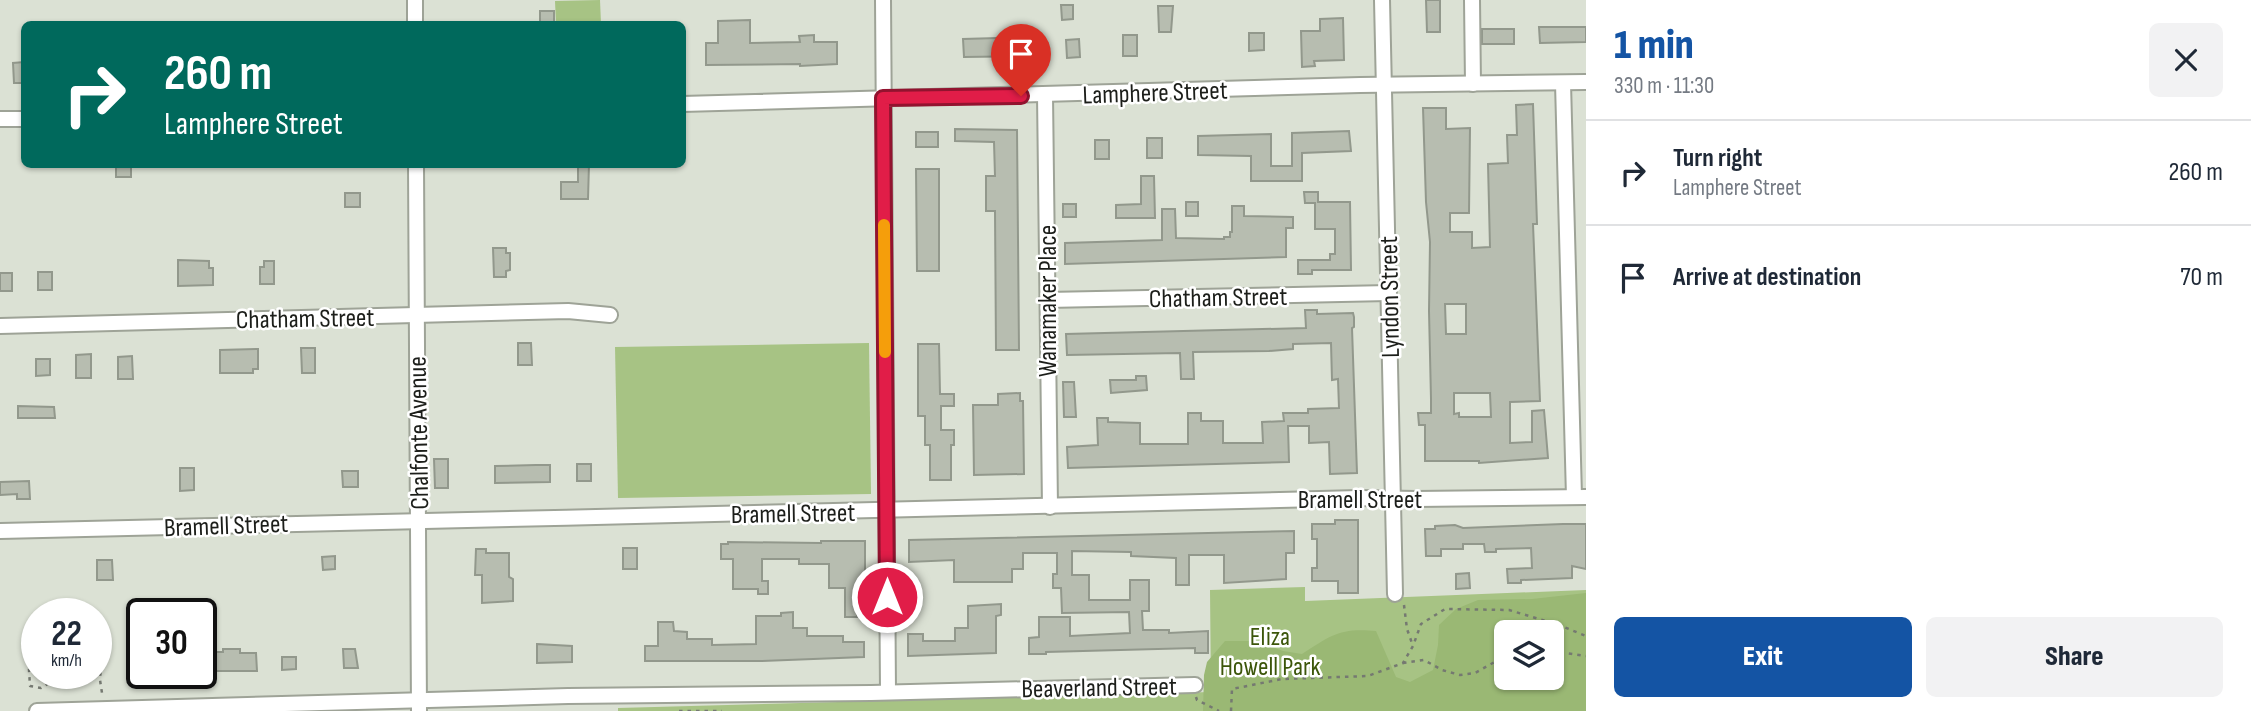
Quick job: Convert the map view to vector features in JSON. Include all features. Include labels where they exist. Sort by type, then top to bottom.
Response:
[{"type":"street","points":[[415,0],[415,21]]},
{"type":"street","points":[[883,0],[888,692]]},
{"type":"street","name":"Lyndon Street","points":[[1382,0],[1395,593]]},
{"type":"street","points":[[1472,0],[1473,84]]},
{"type":"street","name":"Lamphere Street","points":[[686,104],[1586,82]]},
{"type":"street","points":[[1563,83],[1580,497]]},
{"type":"street","name":"Wanamaker Place","points":[[1045,95],[1050,507]]},
{"type":"street","points":[[0,119],[21,119]]},
{"type":"street","name":"Chalfonte Avenue","points":[[416,168],[419,706]]},
{"type":"street","name":"Chatham Street","points":[[1047,300],[1389,293]]},
{"type":"street","name":"Chatham Street","points":[[0,326],[568,311],[610,314]]},
{"type":"street","name":"Bramell Street","points":[[0,531],[1393,498],[1580,497]]},
{"type":"street","name":"Beaverland Street","points":[[37,711],[419,706],[568,696],[1195,685]]},
{"type":"path","points":[[1395,593],[1401,596],[1413,646]]},
{"type":"path","points":[[1403,663],[1421,624],[1445,609],[1509,610],[1586,636]]},
{"type":"path","points":[[1564,653],[1586,656]]},
{"type":"path","points":[[1231,711],[1232,689],[1282,679],[1368,676],[1403,663],[1424,660],[1442,670],[1460,675],[1475,673],[1494,662]]},
{"type":"path","points":[[1195,685],[1197,700],[1219,711]]},
{"type":"path","points":[[679,711],[722,711]]},
{"type":"green space","points":[[600,0],[601,21],[556,21],[555,1]]},
{"type":"green space","points":[[869,343],[871,494],[618,498],[615,347]]},
{"type":"green space","name":"Eliza Howell Park","points":[[1305,587],[1305,601],[1586,590],[1586,711],[618,711],[618,708],[1211,692],[1210,590]]},
{"type":"green space","points":[[1586,593],[1586,711],[1203,711],[1207,662],[1225,641],[1257,641],[1283,651],[1302,654],[1336,634],[1376,631],[1396,677],[1410,682],[1433,670],[1439,625],[1456,609],[1478,600],[1532,599]]},
{"type":"building","points":[[1426,0],[1440,0],[1440,32],[1427,32]]},
{"type":"building","points":[[1061,5],[1073,5],[1073,19],[1062,20]]},
{"type":"building","points":[[1158,6],[1173,6],[1171,32],[1159,32]]},
{"type":"building","points":[[540,11],[554,11],[554,21],[540,21]]},
{"type":"building","points":[[1343,18],[1344,60],[1314,61],[1315,66],[1302,67],[1301,31],[1320,31],[1320,19]]},
{"type":"building","points":[[750,20],[750,43],[800,42],[799,36],[814,35],[814,42],[837,42],[837,64],[706,65],[706,43],[718,43],[718,21]]},
{"type":"building","points":[[1539,27],[1586,27],[1586,42],[1540,43]]},
{"type":"building","points":[[1482,29],[1514,29],[1514,44],[1482,44]]},
{"type":"building","points":[[1249,33],[1264,33],[1264,50],[1249,51]]},
{"type":"building","points":[[1123,35],[1137,35],[1137,56],[1123,56]]},
{"type":"building","points":[[1038,38],[1039,56],[964,57],[963,39]]},
{"type":"building","points":[[1079,39],[1080,57],[1067,58],[1066,40]]},
{"type":"building","points":[[21,62],[21,83],[14,83],[13,63]]},
{"type":"building","points":[[1533,104],[1537,224],[1533,224],[1540,401],[1510,402],[1510,443],[1532,442],[1532,411],[1544,410],[1548,458],[1479,463],[1425,461],[1425,425],[1419,425],[1418,413],[1431,413],[1430,242],[1423,108],[1446,108],[1446,129],[1470,128],[1469,213],[1450,213],[1450,232],[1472,232],[1472,248],[1490,247],[1488,164],[1508,163],[1507,135],[1517,135],[1516,105]],"holes":[[[1445,304],[1466,304],[1466,334],[1446,334]],[[1454,393],[1490,393],[1491,417],[1459,417],[1459,413],[1454,414]]]},
{"type":"building","points":[[955,129],[1017,130],[1019,350],[996,350],[995,211],[986,211],[986,176],[995,176],[994,142],[955,141]]},
{"type":"building","points":[[1349,131],[1351,151],[1302,153],[1302,181],[1251,181],[1251,156],[1198,155],[1198,136],[1271,134],[1271,166],[1292,166],[1292,133]]},
{"type":"building","points":[[916,132],[938,132],[938,147],[916,147]]},
{"type":"building","points":[[1147,138],[1162,138],[1162,158],[1147,158]]},
{"type":"building","points":[[1095,140],[1109,140],[1109,159],[1095,159]]},
{"type":"building","points":[[116,168],[131,168],[131,177],[116,177]]},
{"type":"building","points":[[578,168],[589,168],[588,199],[561,199],[561,182],[578,182]]},
{"type":"building","points":[[916,169],[939,169],[939,271],[917,271]]},
{"type":"building","points":[[1141,176],[1154,176],[1155,218],[1116,218],[1116,205],[1141,204]]},
{"type":"building","points":[[1304,192],[1318,192],[1318,202],[1350,202],[1351,270],[1312,270],[1312,274],[1298,274],[1298,260],[1330,260],[1330,254],[1335,254],[1335,229],[1315,229],[1315,203],[1305,203]]},
{"type":"building","points":[[345,193],[360,193],[360,207],[345,207]]},
{"type":"building","points":[[1186,202],[1198,202],[1198,216],[1186,216]]},
{"type":"building","points":[[1063,204],[1076,204],[1076,217],[1063,217]]},
{"type":"building","points":[[1232,206],[1244,206],[1244,216],[1293,217],[1293,228],[1286,228],[1286,257],[1065,264],[1065,243],[1162,240],[1162,209],[1175,209],[1176,238],[1230,237]]},
{"type":"building","points":[[493,248],[506,248],[506,253],[510,253],[510,270],[506,271],[506,277],[494,277]]},
{"type":"building","points":[[178,260],[209,261],[209,268],[213,268],[213,285],[178,286]]},
{"type":"building","points":[[264,261],[274,261],[274,284],[260,284],[260,267],[264,267]]},
{"type":"building","points":[[38,272],[52,272],[52,290],[38,290]]},
{"type":"building","points":[[0,273],[12,273],[12,291],[0,291]]},
{"type":"building","points":[[1305,310],[1317,310],[1317,314],[1353,313],[1357,473],[1330,474],[1329,442],[1309,443],[1309,426],[1288,426],[1289,462],[1068,468],[1067,447],[1098,445],[1097,418],[1108,418],[1108,422],[1140,423],[1140,444],[1188,444],[1188,413],[1201,413],[1201,421],[1223,421],[1223,443],[1263,443],[1262,422],[1284,421],[1283,413],[1308,413],[1308,409],[1339,408],[1338,379],[1332,380],[1331,343],[1293,344],[1293,349],[1269,351],[1193,352],[1194,379],[1181,379],[1180,353],[1067,355],[1066,334],[1306,328]]},
{"type":"building","points":[[518,343],[531,343],[532,365],[518,365]]},
{"type":"building","points":[[918,344],[939,344],[940,394],[954,394],[954,406],[941,406],[941,430],[954,430],[951,480],[930,480],[930,445],[925,445],[925,416],[918,416]]},
{"type":"building","points":[[301,348],[315,348],[315,373],[302,373]]},
{"type":"building","points":[[258,349],[258,369],[253,369],[253,373],[220,373],[220,350]]},
{"type":"building","points":[[91,354],[91,378],[76,378],[76,355]]},
{"type":"building","points":[[132,356],[133,379],[118,379],[118,357]]},
{"type":"building","points":[[36,359],[50,359],[50,375],[36,376]]},
{"type":"building","points":[[1136,376],[1146,376],[1147,390],[1111,393],[1110,380],[1136,380]]},
{"type":"building","points":[[1063,382],[1074,382],[1076,417],[1064,417]]},
{"type":"building","points":[[1020,393],[1020,401],[1023,401],[1024,474],[974,475],[973,405],[998,405],[998,394]]},
{"type":"building","points":[[18,406],[54,407],[55,418],[18,418]]},
{"type":"building","points":[[434,459],[448,459],[448,488],[435,488]]},
{"type":"building","points":[[577,464],[591,464],[591,481],[577,481]]},
{"type":"building","points":[[550,465],[550,482],[495,483],[495,466]]},
{"type":"building","points":[[180,468],[194,468],[194,490],[180,491]]},
{"type":"building","points":[[342,471],[358,471],[358,487],[343,487]]},
{"type":"building","points":[[29,481],[30,499],[17,499],[17,494],[0,495],[0,482]]},
{"type":"building","points":[[1335,520],[1358,520],[1358,593],[1338,593],[1338,581],[1312,581],[1312,568],[1317,568],[1317,539],[1312,539],[1312,524],[1335,524]]},
{"type":"building","points":[[1586,524],[1586,569],[1572,566],[1572,578],[1508,583],[1507,569],[1532,568],[1531,548],[1485,552],[1484,544],[1463,544],[1463,549],[1441,549],[1441,556],[1426,556],[1425,529],[1435,529],[1435,526],[1455,525],[1463,528]]},
{"type":"building","points":[[1294,531],[1294,553],[1286,553],[1286,579],[1224,583],[1224,555],[1189,555],[1189,585],[1176,585],[1176,558],[1131,556],[1131,552],[1072,551],[1072,575],[1089,575],[1089,600],[1130,600],[1130,580],[1149,580],[1149,611],[1142,611],[1143,630],[1169,630],[1169,633],[1208,631],[1208,653],[1195,653],[1195,648],[1029,654],[1029,638],[1039,637],[1039,617],[1070,617],[1070,636],[1130,633],[1129,612],[1062,613],[1061,588],[1053,588],[1053,574],[1057,574],[1057,553],[1023,553],[1023,569],[1012,569],[1012,582],[954,582],[954,560],[909,562],[909,540]]},
{"type":"building","points":[[865,541],[865,580],[868,580],[868,592],[857,592],[857,617],[845,617],[845,588],[829,588],[829,564],[799,564],[799,559],[762,559],[762,581],[768,581],[768,594],[758,594],[758,589],[733,589],[733,559],[721,559],[721,544],[728,542]]},
{"type":"building","points":[[623,548],[637,548],[637,569],[623,569]]},
{"type":"building","points":[[476,549],[486,549],[486,553],[509,553],[513,601],[482,603],[482,575],[475,575]]},
{"type":"building","points":[[335,556],[335,569],[323,570],[322,557]]},
{"type":"building","points":[[97,560],[112,560],[113,580],[97,580]]},
{"type":"building","points":[[1469,573],[1470,588],[1456,589],[1456,574]]},
{"type":"building","points":[[1001,604],[1001,615],[996,616],[996,653],[908,656],[908,634],[923,634],[923,641],[955,641],[955,628],[968,628],[968,606]]},
{"type":"building","points":[[793,612],[793,628],[807,628],[807,636],[843,636],[843,642],[864,642],[864,657],[762,661],[645,661],[645,646],[658,646],[658,622],[673,622],[674,631],[687,632],[687,639],[712,639],[712,645],[756,644],[756,616],[781,616],[781,613]]},
{"type":"building","points":[[537,644],[572,646],[572,662],[537,663]]},
{"type":"building","points":[[223,649],[240,649],[240,653],[256,653],[257,671],[217,671],[217,652],[223,652]]},
{"type":"building","points":[[343,649],[355,649],[358,668],[344,668]]},
{"type":"building","points":[[282,657],[296,657],[296,669],[282,670]]},
{"type":"slow traffic","points":[[884,225],[885,352]]},
{"type":"route","points":[[887,597],[883,98],[1021,96]]}]
